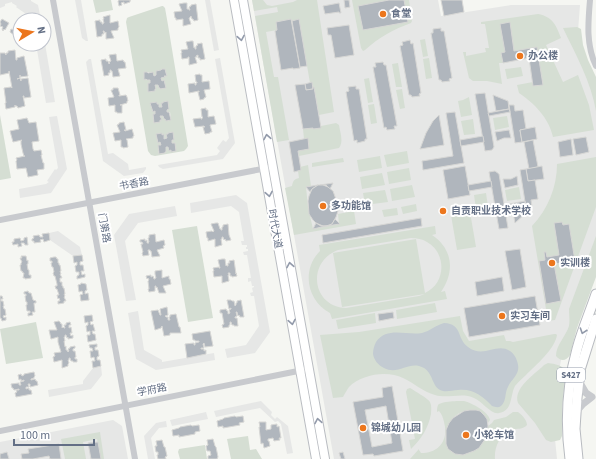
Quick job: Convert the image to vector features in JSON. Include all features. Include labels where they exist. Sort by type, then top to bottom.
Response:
[{"type":"main road","name":"时代大道","points":[[234,0],[309,369],[325,459]]},
{"type":"main road","name":"时代大道","points":[[243,0],[300,370],[316,459]]},
{"type":"main road","name":"S427","points":[[570,459],[568,404],[570,378],[577,349],[596,294]]},
{"type":"main road","name":"S427","points":[[578,459],[575,428],[580,370],[596,319]]},
{"type":"street","name":"门第路","points":[[54,0],[135,459]]},
{"type":"street","points":[[590,0],[588,37],[590,51],[596,66]]},
{"type":"street","name":"书香路","points":[[0,220],[269,168]]},
{"type":"street","name":"学府路","points":[[0,431],[309,369]]},
{"type":"street","points":[[579,380],[586,393],[594,397]]},
{"type":"street","points":[[576,412],[583,404],[594,397]]},
{"type":"shaded area","points":[[0,0],[31,0],[38,5],[39,12],[23,12],[12,2],[5,4],[5,6],[0,8]]},
{"type":"shaded area","points":[[75,0],[81,0],[88,41],[82,38]]},
{"type":"shaded area","points":[[93,0],[111,0],[113,10],[96,13]]},
{"type":"shaded area","points":[[205,0],[210,0],[219,50],[214,51]]},
{"type":"shaded area","name":"自贡职业技术学校","points":[[252,0],[438,0],[441,16],[511,5],[580,5],[578,31],[579,40],[596,85],[596,254],[570,327],[561,360],[558,376],[555,439],[557,459],[334,459]]},
{"type":"shaded area","points":[[252,0],[263,0],[267,5],[272,6],[297,0],[317,0],[334,112],[319,115],[314,87],[310,83],[299,19],[276,22],[277,30],[266,32],[274,77],[278,77],[289,140],[277,142],[255,16],[278,12],[277,7],[254,11]]},
{"type":"shaded area","points":[[352,0],[389,0],[358,6],[363,30],[408,22],[404,0],[409,0],[412,21],[411,23],[386,34],[363,51],[361,48]]},
{"type":"shaded area","points":[[162,6],[165,8],[188,146],[184,151],[155,156],[151,155],[148,151],[126,22],[127,18]],"holes":[[[162,69],[165,69],[167,76],[161,78],[162,81],[164,80],[166,88],[161,89],[158,85],[155,85],[156,89],[148,92],[148,83],[150,83],[150,80],[144,79],[144,72],[152,72],[154,76]],[[168,101],[169,109],[167,112],[170,112],[171,120],[164,119],[163,116],[160,116],[162,120],[154,123],[153,114],[155,114],[155,111],[153,111],[151,103],[157,102],[159,107],[162,107],[161,103]],[[173,132],[174,140],[172,140],[172,143],[175,143],[176,151],[171,152],[171,150],[166,147],[165,153],[159,154],[158,151],[161,145],[160,142],[158,143],[156,135],[162,133],[162,135],[164,135],[164,139],[167,138],[168,133]]]},
{"type":"shaded area","points":[[538,14],[551,19],[557,29],[561,38],[546,45],[563,82],[578,75],[589,105],[594,130],[553,137],[544,117],[530,101],[519,93],[517,85],[533,82],[534,86],[543,84],[537,47],[514,51],[510,22],[500,24],[505,52],[503,63],[499,63],[502,84],[487,81],[473,81],[469,78],[463,52],[466,52],[466,56],[486,52],[485,48],[489,48],[485,24],[481,24],[481,22]]},
{"type":"shaded area","points":[[577,27],[581,29],[583,45],[596,77],[596,111],[587,79],[563,28]]},
{"type":"shaded area","points":[[425,39],[428,56],[423,57],[420,40]]},
{"type":"shaded area","points":[[37,52],[46,52],[55,102],[46,103]]},
{"type":"shaded area","points":[[220,58],[235,143],[223,159],[163,169],[159,167],[158,165],[217,155],[220,151],[217,148],[223,140],[226,142],[229,138],[215,59]]},
{"type":"shaded area","points":[[429,58],[432,78],[426,79],[423,59]]},
{"type":"shaded area","points":[[91,59],[108,154],[113,153],[128,164],[129,170],[146,167],[143,173],[124,176],[103,161],[86,62]]},
{"type":"shaded area","points":[[398,63],[402,87],[396,87],[392,64]]},
{"type":"shaded area","points":[[521,67],[523,76],[507,79],[505,69]]},
{"type":"shaded area","points":[[369,78],[373,102],[368,103],[364,79]]},
{"type":"shaded area","points":[[402,89],[405,108],[400,109],[396,90]]},
{"type":"shaded area","points":[[469,97],[472,115],[461,117],[458,101]]},
{"type":"shaded area","points":[[374,104],[377,123],[371,124],[368,105]]},
{"type":"shaded area","points":[[0,115],[11,178],[0,180]]},
{"type":"shaded area","points":[[57,116],[67,169],[51,193],[20,198],[19,189],[46,184],[49,182],[47,181],[55,169],[56,170],[58,168],[49,117]]},
{"type":"shaded area","points":[[507,116],[509,127],[495,130],[493,118]]},
{"type":"shaded area","points":[[473,119],[475,134],[464,135],[461,121]]},
{"type":"shaded area","points":[[336,123],[339,125],[341,137],[339,148],[299,156],[298,151],[309,149],[308,139],[304,139],[303,129],[321,128],[321,126]]},
{"type":"shaded area","points":[[407,151],[409,163],[387,167],[384,155]]},
{"type":"shaded area","points":[[380,156],[382,168],[359,172],[357,160]]},
{"type":"shaded area","points":[[596,157],[596,207],[555,320],[548,321],[532,226],[547,205],[557,173],[557,164]],"holes":[[[562,222],[563,225],[568,224],[575,261],[554,264],[561,301],[547,304],[539,261],[545,260],[544,252],[546,252],[547,257],[559,255],[554,224]]]},
{"type":"shaded area","points":[[343,158],[344,162],[312,167],[312,163]]},
{"type":"shaded area","points":[[308,165],[311,186],[306,187],[308,207],[313,229],[339,224],[338,214],[354,211],[356,224],[294,235],[285,188],[292,186],[294,180],[299,178],[298,171],[301,170],[300,167]]},
{"type":"shaded area","points":[[409,168],[411,180],[389,184],[387,172]]},
{"type":"shaded area","points":[[382,173],[385,185],[362,189],[360,177]]},
{"type":"shaded area","points":[[412,185],[415,197],[392,201],[390,189]]},
{"type":"shaded area","points":[[519,187],[521,199],[507,201],[505,190]]},
{"type":"shaded area","points":[[385,190],[388,202],[365,205],[363,193]]},
{"type":"shaded area","points":[[486,193],[488,207],[476,209],[474,195]]},
{"type":"shaded area","points":[[236,195],[247,203],[270,332],[255,353],[227,358],[225,349],[246,345],[259,326],[254,296],[251,296],[250,293],[253,292],[252,288],[254,286],[252,286],[251,281],[248,282],[248,278],[251,278],[247,255],[244,255],[243,252],[248,251],[248,249],[246,249],[247,245],[242,245],[241,241],[244,241],[239,212],[231,206],[191,213],[190,203]]},
{"type":"shaded area","points":[[416,204],[417,211],[403,214],[401,207]]},
{"type":"shaded area","points":[[175,206],[177,216],[138,223],[125,241],[136,300],[126,301],[114,235],[129,214]]},
{"type":"shaded area","points":[[397,208],[398,215],[384,217],[382,210]]},
{"type":"shaded area","points":[[470,212],[476,247],[457,250],[451,215]]},
{"type":"shaded area","points":[[197,226],[213,318],[188,322],[172,230]]},
{"type":"shaded area","points":[[435,226],[436,234],[432,235],[444,247],[450,261],[448,277],[441,292],[445,291],[447,299],[332,319],[330,313],[322,308],[316,301],[309,285],[310,267],[320,251],[319,245]],"holes":[[[411,238],[421,239],[434,247],[441,261],[440,276],[437,283],[432,289],[425,293],[416,239],[333,253],[338,250]],[[333,253],[342,307],[425,294],[346,308],[335,306],[326,300],[320,292],[317,283],[321,264]]]},
{"type":"shaded area","points":[[58,231],[80,247],[82,255],[73,256],[50,240],[49,233]]},
{"type":"shaded area","points":[[596,236],[596,277],[577,328],[570,355],[567,359],[562,360],[556,356],[556,352],[569,326],[569,309]]},
{"type":"shaded area","points":[[435,303],[437,312],[397,319],[396,310]]},
{"type":"shaded area","points":[[138,311],[144,350],[162,360],[162,362],[214,353],[215,360],[156,370],[136,359],[128,313]]},
{"type":"shaded area","points":[[375,313],[376,323],[338,329],[336,320]]},
{"type":"shaded area","points":[[460,316],[463,331],[469,341],[504,335],[506,341],[513,342],[554,334],[557,335],[553,346],[540,362],[515,386],[509,406],[504,412],[493,412],[469,396],[440,396],[431,394],[403,378],[390,374],[367,376],[349,387],[343,397],[333,398],[320,335],[359,332]]},
{"type":"shaded area","points":[[36,322],[43,358],[6,364],[0,329]]},
{"type":"shaded area","points":[[444,323],[454,326],[464,343],[474,350],[485,351],[500,348],[510,351],[514,355],[517,361],[518,370],[506,391],[504,402],[501,406],[492,406],[481,396],[468,390],[443,391],[436,386],[428,371],[419,366],[389,370],[380,365],[374,358],[373,351],[376,342],[386,334],[422,333]]},
{"type":"shaded area","points":[[548,363],[561,366],[566,372],[562,408],[562,436],[560,440],[551,442],[546,440],[535,423],[518,403],[517,397],[525,382]]},
{"type":"shaded area","points":[[101,366],[102,375],[91,389],[49,397],[48,390],[83,384],[83,381],[93,368]]},
{"type":"shaded area","points":[[410,388],[428,400],[431,404],[430,419],[426,429],[411,449],[409,440],[415,439],[406,392],[407,389]]},
{"type":"shaded area","points":[[261,401],[272,412],[271,415],[275,419],[277,417],[288,426],[293,453],[287,454],[281,424],[278,421],[275,422],[260,408],[216,417],[214,411]]},
{"type":"shaded area","points":[[464,401],[483,411],[487,414],[490,420],[488,423],[486,417],[478,411],[473,410],[467,410],[457,414],[450,422],[445,437],[448,447],[455,454],[479,448],[486,438],[488,426],[494,420],[506,417],[513,412],[518,412],[525,419],[527,425],[524,428],[514,429],[508,432],[501,438],[497,446],[495,459],[410,459],[419,449],[421,453],[433,451],[438,448],[444,440],[444,421],[439,411],[437,412],[438,405],[446,402]]},
{"type":"shaded area","points":[[206,412],[208,419],[172,426],[170,420]]},
{"type":"shaded area","points":[[113,420],[122,426],[128,459],[0,459],[0,442]]},
{"type":"shaded area","points":[[166,421],[167,427],[159,428],[151,438],[155,459],[148,459],[144,436],[156,423]]},
{"type":"shaded area","points":[[100,432],[104,459],[101,459],[97,439],[83,442],[86,459],[65,459],[61,439]]},
{"type":"shaded area","points":[[248,436],[250,450],[256,449],[262,459],[231,459],[227,439]]},
{"type":"shaded area","points":[[205,445],[207,459],[180,459],[178,452],[179,449]]},
{"type":"building","points":[[119,0],[130,0],[130,2],[124,4],[124,2],[121,3],[122,5],[119,6]]},
{"type":"building","points":[[344,0],[349,0],[350,7],[345,8]]},
{"type":"building","name":"食堂","points":[[389,0],[404,0],[408,22],[363,30],[358,6]]},
{"type":"building","points":[[441,0],[462,0],[464,12],[444,16]]},
{"type":"building","points":[[187,3],[187,9],[189,10],[191,5],[196,4],[198,20],[194,21],[191,16],[189,18],[191,24],[183,26],[183,19],[176,20],[174,12],[182,11],[179,4]]},
{"type":"building","points":[[339,3],[341,13],[325,14],[323,6]]},
{"type":"building","points":[[110,15],[110,23],[118,21],[118,30],[111,31],[114,38],[106,39],[106,32],[105,33],[104,31],[102,36],[97,37],[95,21],[100,20],[103,24],[103,17]]},
{"type":"building","points":[[2,19],[9,23],[3,31],[3,27],[0,26]]},
{"type":"building","points":[[291,19],[300,68],[281,70],[275,31],[277,30],[276,22]]},
{"type":"building","points":[[299,19],[307,66],[300,67],[292,21]]},
{"type":"building","name":"办公楼","points":[[510,22],[514,51],[537,47],[543,85],[533,86],[529,58],[503,63],[501,53],[505,52],[500,24]]},
{"type":"building","points":[[349,25],[354,55],[335,58],[331,35],[328,35],[327,28]]},
{"type":"building","points":[[441,28],[441,31],[444,31],[452,78],[449,79],[450,81],[442,82],[439,80],[431,33],[433,33],[433,29]]},
{"type":"building","points":[[410,40],[411,44],[413,43],[421,93],[419,94],[420,96],[412,97],[409,95],[400,46],[403,45],[402,42]]},
{"type":"building","points":[[193,41],[195,49],[198,45],[197,44],[202,43],[205,59],[200,60],[198,55],[195,57],[197,63],[189,65],[189,57],[182,59],[181,50],[188,49],[186,42]]},
{"type":"building","points":[[8,51],[15,52],[16,60],[17,58],[24,56],[28,76],[20,78],[21,81],[21,79],[28,78],[31,97],[24,98],[23,96],[25,106],[18,108],[15,106],[6,109],[4,88],[12,88],[9,71],[9,73],[0,75],[0,53],[5,53],[6,55]]},
{"type":"building","points":[[116,54],[117,61],[123,60],[126,68],[118,69],[120,76],[113,77],[112,71],[110,70],[110,73],[108,73],[109,75],[104,76],[101,60],[106,59],[109,64],[111,61],[109,55]]},
{"type":"building","points":[[383,62],[384,65],[386,65],[397,126],[394,126],[395,129],[387,130],[386,127],[384,128],[373,67],[376,67],[375,63]]},
{"type":"building","points":[[165,69],[167,76],[161,78],[162,81],[164,80],[166,88],[160,89],[158,85],[155,85],[155,91],[148,92],[148,83],[150,83],[150,80],[144,80],[144,72],[153,72],[154,76],[156,75],[156,71]]},
{"type":"building","points":[[195,75],[202,75],[202,82],[209,81],[210,89],[204,90],[206,97],[200,100],[199,91],[189,93],[188,84],[195,83],[196,85],[197,82]]},
{"type":"building","points":[[312,82],[313,89],[306,90],[305,84]]},
{"type":"building","points":[[305,84],[306,90],[313,89],[314,87],[321,128],[303,129],[295,85]]},
{"type":"building","points":[[356,86],[356,89],[359,89],[367,139],[357,143],[357,140],[354,141],[346,92],[349,91],[348,87]]},
{"type":"building","points":[[113,88],[118,88],[119,96],[126,95],[127,97],[127,103],[120,105],[122,105],[122,113],[115,112],[115,105],[109,106],[108,98],[114,97],[111,90],[113,90]]},
{"type":"building","points":[[485,93],[494,147],[492,150],[485,151],[475,94]]},
{"type":"building","points":[[493,95],[508,101],[509,109],[496,111]]},
{"type":"building","points":[[168,101],[169,109],[167,112],[169,112],[171,120],[166,121],[163,116],[160,116],[162,120],[154,123],[153,114],[155,114],[155,111],[153,112],[150,103],[157,102],[159,107],[162,107],[161,103]]},
{"type":"building","points":[[509,105],[514,105],[515,111],[523,110],[526,129],[520,130],[522,142],[515,143]]},
{"type":"building","points":[[206,108],[206,110],[208,110],[208,117],[214,116],[216,124],[210,125],[212,132],[205,134],[203,127],[205,127],[204,126],[195,127],[193,119],[202,119],[201,109]]},
{"type":"building","points":[[509,109],[510,112],[489,116],[488,113]]},
{"type":"building","points":[[455,112],[464,163],[423,170],[422,161],[453,156],[446,113]]},
{"type":"building","points":[[439,115],[444,145],[420,149],[426,133],[433,121]]},
{"type":"building","points":[[27,118],[29,123],[36,122],[39,141],[32,142],[33,149],[34,151],[41,150],[44,163],[44,169],[37,170],[38,175],[28,177],[26,168],[17,169],[16,158],[25,156],[21,144],[22,140],[13,142],[10,131],[19,129],[17,120]]},
{"type":"building","points":[[124,122],[126,130],[124,130],[125,131],[132,129],[134,136],[133,138],[126,139],[128,147],[123,148],[121,147],[121,140],[115,141],[113,133],[120,132],[117,125]]},
{"type":"building","points":[[535,127],[537,139],[522,142],[520,130]]},
{"type":"building","points":[[509,130],[511,138],[504,138],[497,141],[495,132]]},
{"type":"building","points":[[173,132],[174,140],[172,140],[172,143],[175,143],[176,151],[171,152],[171,150],[169,151],[168,147],[166,147],[165,153],[159,154],[158,145],[161,145],[160,142],[158,143],[156,134],[164,134],[164,139],[167,138],[166,134]]},
{"type":"building","points":[[483,136],[484,142],[461,146],[460,140]]},
{"type":"building","points":[[586,137],[589,152],[576,155],[573,139]]},
{"type":"building","points":[[308,138],[309,149],[298,151],[301,170],[294,172],[289,142]]},
{"type":"building","points":[[571,139],[573,155],[560,157],[558,142]]},
{"type":"building","points":[[533,140],[538,167],[529,169],[524,142]]},
{"type":"building","points":[[465,166],[470,195],[448,199],[443,170]]},
{"type":"building","points":[[542,166],[544,179],[528,181],[526,169]]},
{"type":"building","points":[[526,169],[528,181],[535,180],[538,199],[531,200],[532,207],[526,208],[520,170]]},
{"type":"building","points":[[495,171],[499,174],[508,228],[499,229],[489,172]]},
{"type":"building","points":[[517,176],[518,185],[505,188],[503,179],[511,179]]},
{"type":"building","points":[[491,181],[492,187],[469,191],[468,185]]},
{"type":"building","points":[[333,183],[330,189],[326,185],[320,185]]},
{"type":"building","points":[[318,185],[310,192],[306,187]]},
{"type":"building","name":"多功能馆","points":[[318,185],[328,187],[333,191],[337,202],[338,211],[336,217],[332,224],[328,226],[323,226],[316,223],[309,214],[309,196],[312,189]]},
{"type":"building","points":[[525,201],[525,204],[505,208],[504,205]]},
{"type":"building","points":[[525,204],[527,212],[515,223],[512,207]]},
{"type":"building","points":[[421,218],[422,226],[323,243],[322,235]]},
{"type":"building","points":[[335,219],[340,224],[326,226],[332,224]]},
{"type":"building","name":"实训楼","points":[[562,222],[563,225],[569,224],[575,261],[554,264],[561,301],[546,304],[539,261],[545,260],[544,252],[546,252],[547,257],[559,255],[554,223]]},
{"type":"building","points":[[218,223],[221,230],[223,225],[228,224],[231,240],[226,241],[222,237],[222,245],[215,247],[215,239],[208,241],[206,232],[213,232],[214,231],[211,224]]},
{"type":"building","points":[[316,223],[321,226],[326,226],[313,229]]},
{"type":"building","points":[[49,233],[50,240],[44,242],[43,239],[40,240],[41,242],[34,243],[34,241],[32,241],[34,238],[33,236],[39,235],[40,237],[43,237],[42,234]]},
{"type":"building","points":[[155,234],[156,242],[164,240],[164,248],[157,250],[160,256],[152,257],[151,251],[148,250],[149,255],[143,256],[141,244],[143,244],[140,240],[145,239],[145,241],[147,240],[147,243],[149,243],[149,235]]},
{"type":"building","points":[[27,237],[28,245],[21,243],[22,246],[18,247],[18,244],[13,245],[12,242],[14,242],[14,239],[20,238],[21,241]]},
{"type":"building","name":"实习车间","points":[[520,249],[526,287],[512,290],[505,251]]},
{"type":"building","points":[[82,255],[83,261],[80,262],[80,265],[83,265],[84,271],[81,271],[82,275],[85,274],[85,277],[77,279],[79,272],[76,272],[75,266],[77,265],[77,262],[74,263],[73,256]]},
{"type":"building","points":[[21,256],[26,256],[27,261],[28,260],[28,270],[31,278],[23,278],[24,273],[21,271],[20,265],[22,262],[20,258],[22,258]]},
{"type":"building","points":[[54,257],[58,259],[58,263],[60,265],[60,274],[62,278],[60,278],[60,282],[62,282],[62,286],[64,288],[64,297],[66,301],[58,304],[58,301],[60,301],[59,298],[58,299],[57,295],[59,295],[55,286],[57,286],[57,284],[53,273],[52,261],[50,261],[50,258]]},
{"type":"building","points":[[225,259],[226,266],[230,263],[229,261],[234,260],[237,276],[232,277],[230,276],[230,273],[228,273],[229,281],[222,283],[222,276],[214,277],[213,268],[220,268],[218,260]]},
{"type":"building","points":[[162,270],[162,278],[169,276],[171,284],[163,286],[166,293],[159,293],[156,286],[155,291],[149,292],[149,280],[146,276],[151,275],[151,277],[153,276],[155,279],[155,271]]},
{"type":"building","name":"实习车间","points":[[502,277],[504,291],[477,296],[475,282]]},
{"type":"building","points":[[81,283],[86,284],[87,290],[85,291],[85,294],[88,293],[89,300],[81,301],[80,295],[83,294],[82,291],[79,292],[78,285]]},
{"type":"building","points":[[28,291],[31,293],[33,300],[36,301],[36,303],[34,303],[35,312],[32,312],[33,315],[28,316],[30,311],[27,311],[26,294],[24,294],[24,292]]},
{"type":"building","points":[[0,296],[2,296],[3,299],[1,299],[1,301],[3,301],[6,315],[3,316],[4,318],[6,317],[6,320],[2,321],[0,318]]},
{"type":"building","name":"实习车间","points":[[535,296],[540,325],[469,337],[464,308]]},
{"type":"building","points":[[227,300],[234,301],[235,306],[237,301],[241,300],[244,317],[238,316],[236,312],[237,316],[235,318],[237,318],[238,326],[232,325],[230,322],[229,327],[223,328],[222,325],[224,324],[220,310],[226,309],[228,314],[230,313],[229,310],[231,308],[229,309]]},
{"type":"building","points":[[167,307],[168,315],[165,316],[168,317],[168,320],[170,320],[170,315],[176,314],[181,333],[170,333],[170,335],[164,336],[162,326],[161,328],[155,330],[151,311],[158,310],[161,315],[160,309]]},
{"type":"building","points":[[393,312],[394,318],[379,321],[378,314]]},
{"type":"building","points":[[92,315],[93,321],[90,322],[91,325],[93,324],[95,331],[92,331],[93,334],[95,334],[96,340],[88,342],[87,335],[90,335],[90,331],[87,332],[86,326],[88,325],[88,322],[85,323],[84,316]]},
{"type":"building","points":[[59,321],[62,324],[62,328],[65,328],[64,325],[70,322],[71,325],[69,325],[69,328],[71,327],[72,333],[70,333],[71,336],[73,335],[73,338],[68,339],[65,335],[65,347],[66,346],[66,350],[68,352],[70,347],[75,346],[73,351],[75,351],[75,359],[77,359],[77,362],[73,362],[69,358],[68,366],[62,368],[62,360],[54,362],[53,357],[55,356],[54,353],[61,352],[58,337],[51,339],[49,330],[57,330],[54,322]]},
{"type":"building","points":[[210,331],[213,346],[205,347],[204,343],[204,348],[201,349],[204,349],[204,351],[206,350],[206,354],[187,358],[185,344],[194,343],[195,345],[195,343],[199,342],[193,340],[192,334]]},
{"type":"building","points":[[97,344],[95,350],[98,350],[99,356],[97,357],[97,360],[100,360],[101,366],[93,368],[92,361],[95,361],[94,357],[91,358],[90,351],[93,351],[89,345]]},
{"type":"building","points":[[34,372],[35,376],[31,380],[35,379],[38,385],[30,387],[30,384],[28,384],[29,387],[26,387],[26,389],[29,388],[29,390],[31,390],[32,394],[16,397],[16,390],[19,389],[14,390],[11,384],[19,383],[19,385],[21,385],[20,382],[24,380],[19,380],[18,375],[21,374],[22,376],[24,374]]},
{"type":"building","name":"锦城幼儿园","points":[[392,386],[403,451],[374,456],[373,454],[363,455],[353,402],[383,397],[382,388]],"holes":[[[386,406],[392,443],[372,447],[365,410]]]},
{"type":"building","name":"小轮车馆","points":[[464,411],[480,411],[487,419],[488,426],[486,438],[479,448],[474,451],[463,455],[455,454],[448,449],[446,444],[446,430],[453,418]]},
{"type":"building","points":[[235,416],[243,416],[244,422],[239,423],[240,425],[223,428],[223,426],[218,427],[217,421]]},
{"type":"building","points":[[259,422],[266,422],[266,430],[271,429],[271,425],[277,424],[277,427],[279,426],[280,440],[274,441],[273,438],[268,439],[270,446],[264,448],[263,443],[261,444]]},
{"type":"building","points":[[191,425],[199,425],[200,431],[195,432],[195,434],[179,437],[179,435],[173,436],[172,430]]},
{"type":"building","points":[[213,439],[218,457],[217,459],[208,459],[208,456],[211,455],[210,451],[207,451],[207,440]]},
{"type":"building","points":[[162,440],[167,456],[165,457],[166,459],[158,459],[158,452],[156,452],[155,446],[157,446],[156,441]]},
{"type":"building","points":[[98,442],[101,459],[91,459],[88,443]]},
{"type":"building","points":[[59,444],[61,459],[50,459],[49,456],[33,459],[22,459],[21,454],[29,453],[28,449]]},
{"type":"building","points":[[7,452],[9,459],[0,459],[0,454]]},
{"type":"building","points":[[343,452],[345,459],[341,459],[339,453]]},
{"type":"place","name":"食堂","points":[[383,14]]},
{"type":"place","name":"办公楼","points":[[520,56]]},
{"type":"place","name":"多功能馆","points":[[323,206]]},
{"type":"place","name":"自贡职业技术学校","points":[[443,211]]},
{"type":"place","name":"实训楼","points":[[552,263]]},
{"type":"place","name":"实习车间","points":[[502,316]]},
{"type":"place","name":"锦城幼儿园","points":[[363,428]]},
{"type":"place","name":"小轮车馆","points":[[466,435]]}]
